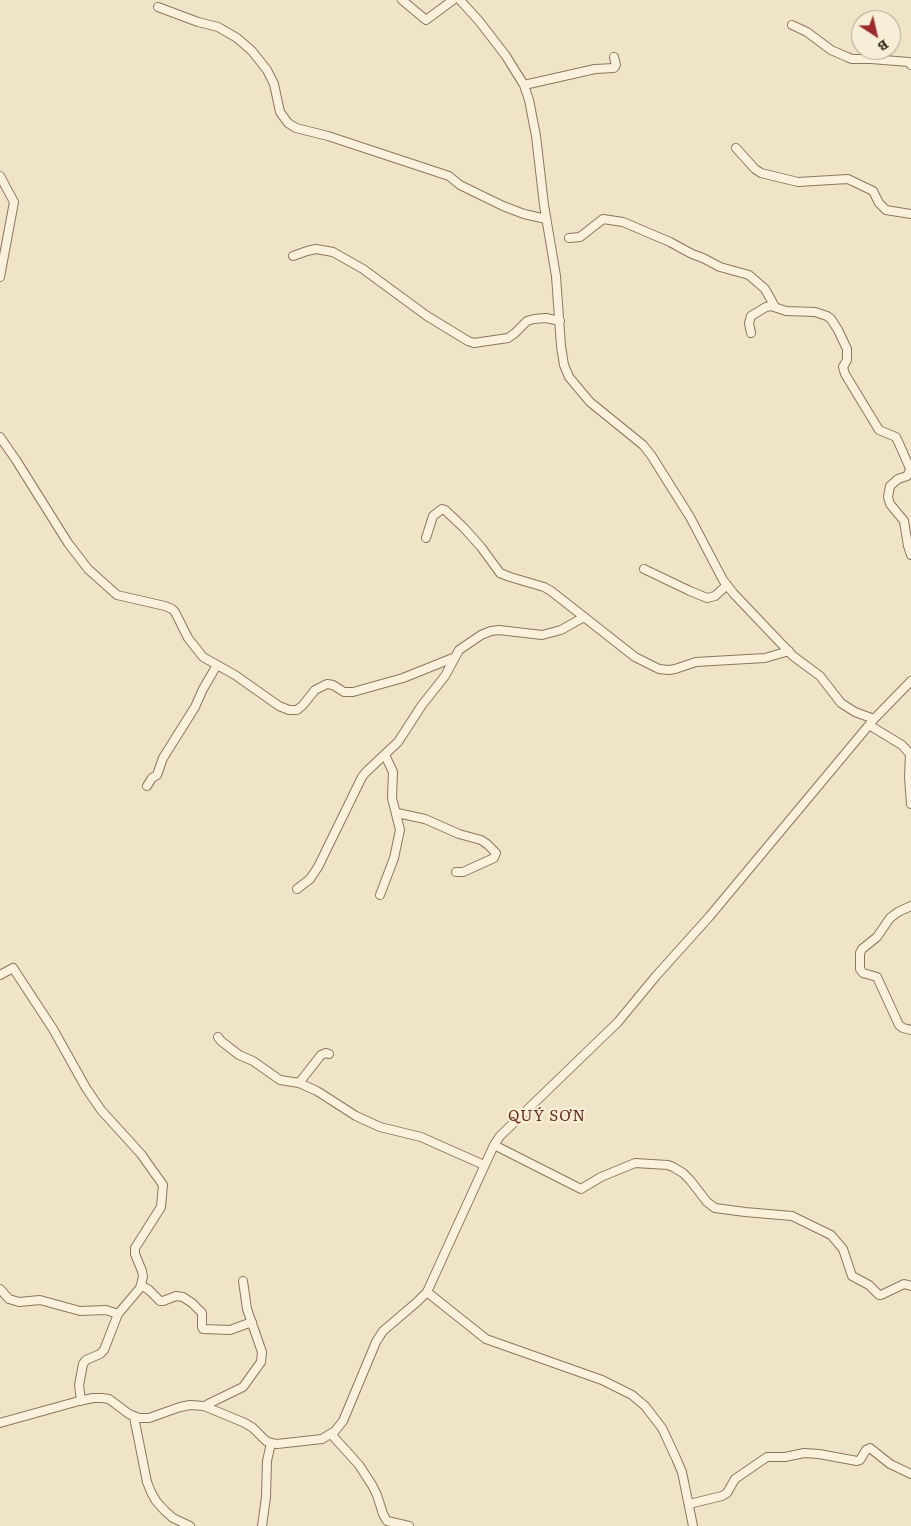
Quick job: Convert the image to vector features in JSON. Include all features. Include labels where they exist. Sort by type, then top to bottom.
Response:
[{"type":"street","points":[[402,0],[426,20],[453,0]]},
{"type":"street","points":[[460,0],[506,56],[524,85],[529,100],[554,264],[564,364],[569,376],[590,402],[643,445],[651,455],[690,517],[727,585],[789,652],[820,676],[841,703],[872,722],[902,745],[910,754],[911,804]]},
{"type":"street","points":[[158,7],[198,22],[218,27],[237,38],[252,51],[268,70],[274,84],[280,112],[288,123],[296,128],[328,136],[449,176],[460,185],[503,206],[546,220]]},
{"type":"street","points":[[792,24],[807,32],[831,50],[852,59],[909,62],[911,65]]},
{"type":"street","points":[[524,85],[595,69],[614,68],[616,65],[614,57]]},
{"type":"street","points":[[736,148],[754,169],[761,173],[798,182],[848,178],[873,191],[886,210],[911,214]]},
{"type":"street","points":[[0,176],[14,202],[0,277]]},
{"type":"street","points":[[569,238],[580,237],[603,219],[623,222],[670,242],[720,267],[749,275],[766,289],[775,307]]},
{"type":"street","points":[[293,256],[307,250],[316,249],[333,252],[363,270],[427,316],[474,343],[508,338],[527,321],[534,318],[560,321]]},
{"type":"street","points":[[751,333],[749,323],[751,316],[766,307],[775,307],[786,311],[815,312],[831,319],[847,350],[847,360],[844,367],[845,374],[879,430],[896,437],[909,466],[909,476],[893,482],[890,486],[888,497],[890,504],[904,521],[911,555]]},
{"type":"street","points":[[0,437],[68,544],[88,568],[117,595],[165,606],[174,610],[194,648],[203,657],[235,675],[279,706],[293,710],[300,708],[315,690],[323,685],[330,684],[344,692],[353,692],[403,678],[454,658]]},
{"type":"street","points":[[426,538],[432,516],[442,509],[445,510],[475,540],[500,573],[544,587],[560,597],[635,657],[659,669],[675,669],[696,662],[765,658],[789,652]]},
{"type":"street","points":[[644,569],[648,569],[706,598],[712,598],[727,585]]},
{"type":"street","points":[[297,889],[316,872],[362,777],[398,742],[422,705],[441,682],[454,658],[464,645],[487,632],[500,630],[528,634],[547,634],[584,617]]},
{"type":"street","points":[[147,786],[157,774],[163,758],[217,666]]},
{"type":"street","points":[[0,1423],[93,1398],[109,1399],[134,1417],[139,1418],[149,1418],[190,1405],[204,1406],[244,1423],[253,1428],[266,1441],[277,1444],[322,1439],[331,1434],[343,1421],[376,1342],[383,1331],[426,1292],[494,1145],[618,1022],[709,917],[872,722],[911,681]]},
{"type":"street","points":[[380,895],[394,858],[400,830],[392,798],[394,772],[385,755]]},
{"type":"street","points":[[397,814],[425,819],[459,834],[481,840],[496,853],[494,858],[463,872],[456,872]]},
{"type":"street","points":[[911,906],[890,918],[877,936],[860,953],[860,969],[862,973],[876,977],[899,1025],[911,1030]]},
{"type":"street","points":[[0,975],[13,968],[53,1029],[86,1088],[101,1110],[141,1154],[163,1185],[161,1207],[135,1248],[135,1254],[143,1276],[141,1285],[137,1293],[118,1314],[104,1350],[100,1354],[86,1360],[83,1364],[79,1385],[81,1401]]},
{"type":"street","points":[[218,1037],[239,1056],[253,1061],[280,1080],[299,1083],[317,1091],[356,1116],[380,1126],[421,1137],[484,1165]]},
{"type":"street","points":[[299,1083],[321,1055],[329,1054]]},
{"type":"street","points":[[494,1145],[581,1189],[601,1177],[630,1165],[642,1163],[668,1165],[683,1173],[707,1202],[715,1208],[792,1216],[830,1235],[843,1249],[852,1276],[869,1285],[879,1295],[904,1284],[911,1286]]},
{"type":"street","points":[[211,1409],[208,1404],[243,1387],[261,1362],[262,1352],[247,1309],[243,1281]]},
{"type":"street","points":[[141,1285],[160,1301],[176,1296],[192,1303],[202,1313],[203,1328],[222,1331],[252,1322]]},
{"type":"street","points":[[0,1290],[9,1299],[19,1302],[40,1300],[80,1311],[106,1310],[118,1314]]},
{"type":"street","points":[[426,1292],[486,1339],[602,1380],[632,1396],[645,1406],[662,1428],[682,1472],[693,1526]]},
{"type":"street","points":[[134,1417],[146,1482],[151,1492],[156,1501],[173,1518],[190,1526]]},
{"type":"street","points":[[331,1434],[359,1465],[372,1485],[378,1495],[387,1521],[409,1526]]},
{"type":"street","points":[[262,1526],[266,1497],[267,1461],[271,1443]]},
{"type":"street","points":[[689,1504],[727,1493],[735,1479],[767,1457],[784,1457],[804,1453],[857,1461],[870,1448],[890,1464],[911,1474]]},
{"type":"district","name":"QUÝ SƠN","points":[[547,1117]]}]
